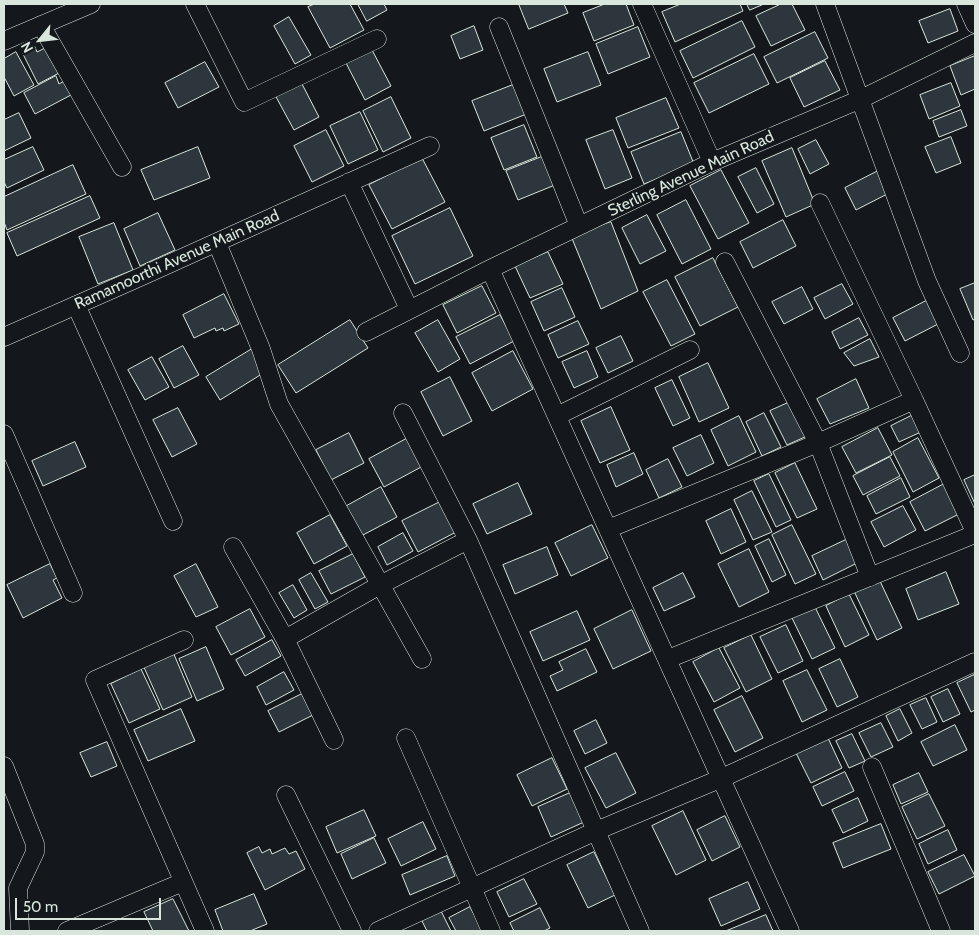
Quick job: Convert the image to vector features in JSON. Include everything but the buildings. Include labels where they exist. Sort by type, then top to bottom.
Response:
[{"type":"street","points":[[4,41],[91,4]]},
{"type":"street","points":[[195,4],[244,102],[377,39]]},
{"type":"street","points":[[642,4],[712,162]]},
{"type":"street","points":[[825,4],[927,281],[960,352]]},
{"type":"street","points":[[966,4],[975,24]]},
{"type":"street","points":[[41,25],[122,167]]},
{"type":"street","points":[[499,27],[579,226]]},
{"type":"street","name":"Sterling Avenue Main Road","points":[[366,332],[490,269],[712,162],[861,99],[975,43]]},
{"type":"street","name":"Ramamoorthi Avenue Main Road","points":[[4,337],[430,146]]},
{"type":"street","points":[[349,182],[409,309]]},
{"type":"street","points":[[668,659],[975,533],[820,203]]},
{"type":"street","points":[[217,243],[261,349],[279,404],[422,659]]},
{"type":"street","points":[[725,262],[818,443],[870,577]]},
{"type":"street","points":[[490,269],[790,931]]},
{"type":"street","points":[[76,305],[172,521]]},
{"type":"street","points":[[557,416],[690,350]]},
{"type":"street","points":[[608,529],[818,443],[914,400]]},
{"type":"street","points":[[403,413],[468,540],[640,931]]},
{"type":"street","points":[[4,434],[73,593]]},
{"type":"street","points":[[285,639],[380,585],[468,540]]},
{"type":"street","points":[[233,547],[285,639],[334,740]]},
{"type":"street","points":[[184,640],[95,680],[205,931]]},
{"type":"street","points":[[378,931],[471,887],[596,831],[722,778],[975,662]]},
{"type":"street","points":[[406,738],[491,931]]},
{"type":"street","points":[[4,766],[35,844],[35,852],[18,888],[20,931]]},
{"type":"street","points":[[872,767],[941,931]]},
{"type":"street","points":[[286,795],[352,931]]},
{"type":"street","points":[[67,931],[183,882]]}]
